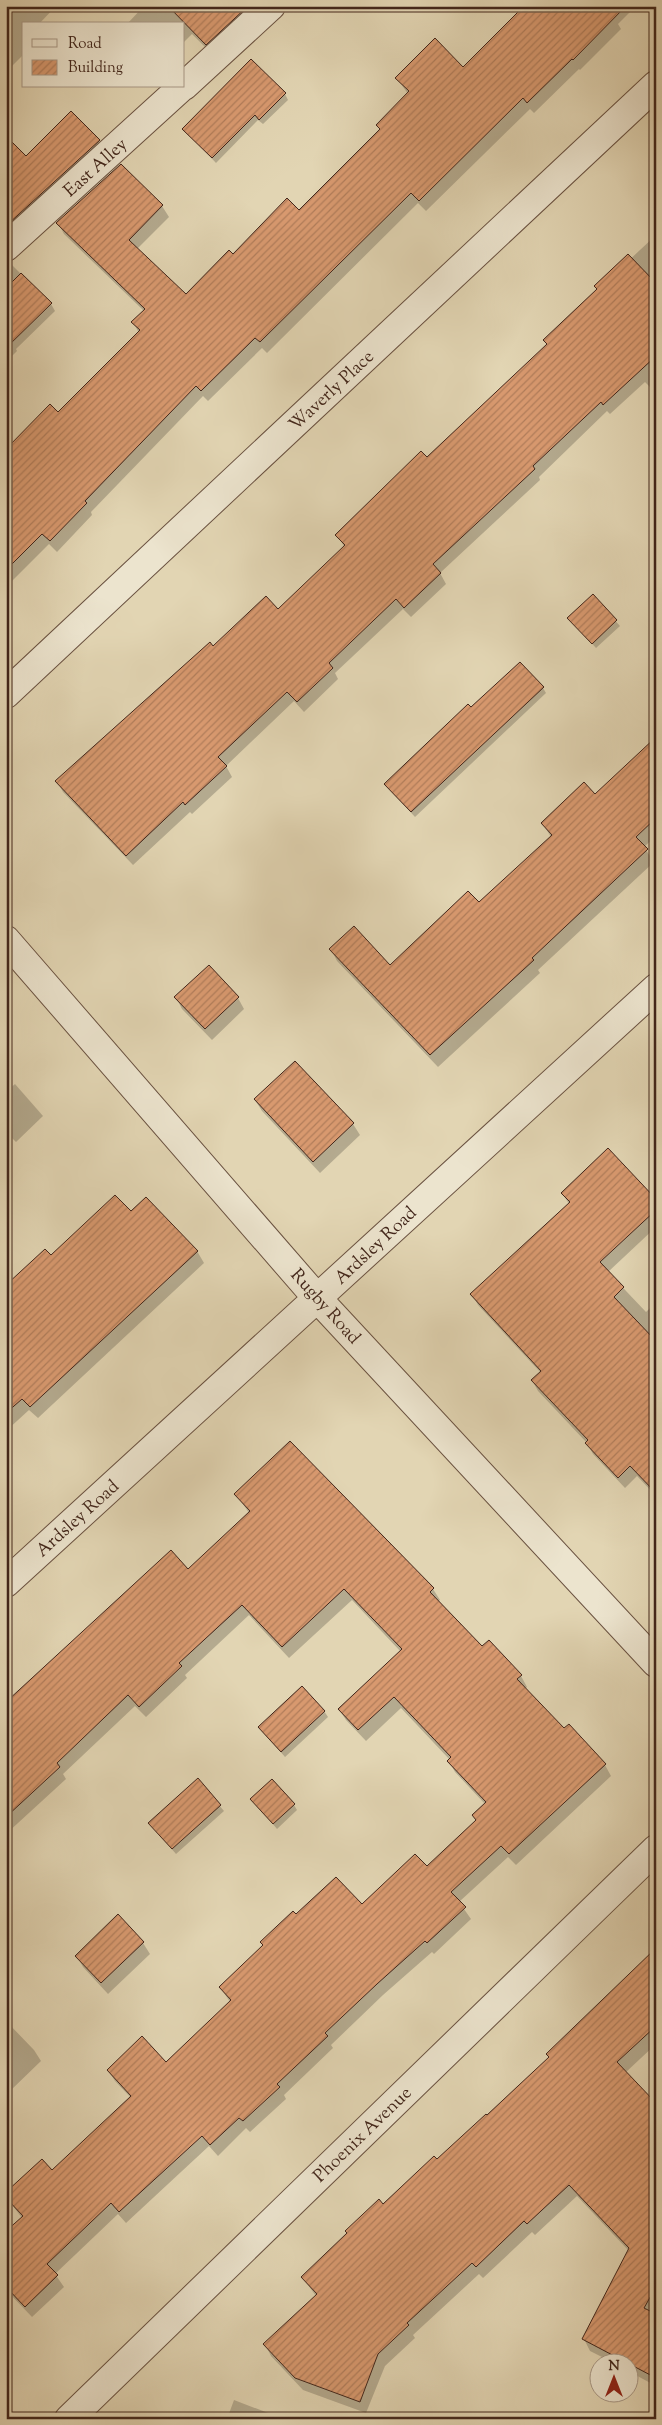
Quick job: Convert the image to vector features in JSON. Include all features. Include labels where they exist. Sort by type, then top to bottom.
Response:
[{"type":"street","name":"East Alley","points":[[185,84],[271,6]]},
{"type":"street","name":"Waverly Place","points":[[6,694],[656,85]]},
{"type":"street","name":"East Alley","points":[[6,247],[181,88]]},
{"type":"street","name":"Rugby Road","points":[[6,940],[317,1298],[652,1653]]},
{"type":"street","name":"Ardsley Road","points":[[6,1582],[656,988]]},
{"type":"street","name":"Phoenix Avenue","points":[[69,2419],[656,1849]]},
{"type":"building","points":[[168,6],[248,6],[206,45]]},
{"type":"building","points":[[524,6],[626,6],[527,103],[523,98],[419,201],[411,193],[260,342],[255,338],[201,391],[196,386],[85,501],[87,503],[50,541],[42,534],[6,570],[6,449],[50,404],[58,412],[140,330],[131,322],[145,309],[56,223],[121,164],[163,205],[129,240],[186,294],[229,250],[233,254],[287,198],[299,210],[380,129],[376,125],[409,91],[395,78],[435,38],[463,67]]},
{"type":"building","points":[[251,59],[286,93],[259,120],[255,115],[212,158],[182,129]]},
{"type":"building","points":[[71,111],[100,140],[6,226],[6,136],[26,156]]},
{"type":"building","points":[[628,254],[656,283],[656,356],[603,405],[601,402],[533,466],[535,469],[433,564],[441,573],[404,608],[396,599],[329,663],[333,668],[297,702],[287,692],[218,757],[227,766],[185,805],[183,802],[126,856],[55,781],[210,642],[213,646],[266,596],[278,609],[345,545],[335,535],[421,451],[427,457],[547,344],[543,340],[597,289],[594,286]]},
{"type":"building","points":[[21,273],[52,303],[6,348],[6,288]]},
{"type":"building","points":[[593,594],[617,620],[592,644],[567,618]]},
{"type":"building","points":[[520,662],[544,687],[411,812],[384,784],[468,704],[471,707]]},
{"type":"building","points":[[656,737],[656,818],[636,837],[648,849],[532,958],[534,960],[430,1055],[329,949],[354,926],[390,965],[468,891],[479,902],[552,835],[541,823],[584,782],[595,794]]},
{"type":"building","points":[[209,965],[239,997],[205,1029],[174,997]]},
{"type":"building","points":[[295,1061],[354,1123],[313,1162],[254,1099]]},
{"type":"building","points":[[608,1148],[656,1199],[656,1210],[600,1262],[624,1287],[614,1297],[656,1341],[656,1493],[630,1466],[618,1478],[585,1443],[588,1440],[531,1380],[541,1371],[470,1294],[570,1202],[561,1193]]},
{"type":"building","points":[[115,1195],[131,1211],[146,1197],[198,1251],[30,1407],[22,1399],[6,1413],[6,1285],[45,1249],[51,1255]]},
{"type":"building","points":[[290,1441],[434,1588],[430,1592],[482,1646],[489,1640],[522,1675],[517,1679],[564,1728],[569,1724],[606,1764],[509,1854],[501,1846],[451,1892],[466,1907],[427,1943],[425,1941],[325,2033],[328,2036],[277,2084],[280,2087],[243,2121],[239,2118],[210,2145],[202,2136],[119,2212],[111,2203],[47,2264],[58,2275],[25,2307],[6,2287],[6,2231],[23,2216],[6,2198],[6,2192],[42,2159],[52,2170],[131,2096],[107,2070],[142,2036],[166,2062],[231,2000],[219,1987],[263,1945],[260,1942],[293,1911],[296,1914],[336,1877],[362,1904],[415,1854],[427,1866],[476,1820],[472,1815],[486,1802],[447,1761],[451,1757],[394,1697],[358,1730],[338,1709],[402,1649],[344,1589],[282,1647],[242,1605],[179,1663],[182,1666],[139,1707],[128,1695],[57,1763],[60,1767],[6,1817],[6,1702],[171,1550],[188,1569],[250,1511],[234,1494]]},
{"type":"building","points":[[302,1686],[325,1711],[281,1752],[258,1727]]},
{"type":"building","points":[[198,1778],[221,1805],[172,1849],[148,1823]]},
{"type":"building","points":[[272,1779],[295,1804],[273,1824],[250,1799]]},
{"type":"building","points":[[118,1914],[144,1942],[101,1983],[75,1956]]},
{"type":"building","points":[[656,1948],[656,2026],[617,2062],[656,2103],[656,2287],[644,2308],[656,2314],[656,2378],[640,2370],[640,2352],[607,2352],[582,2339],[629,2248],[569,2185],[527,2224],[524,2221],[476,2267],[472,2263],[407,2323],[409,2325],[378,2354],[360,2402],[295,2378],[263,2344],[317,2294],[301,2277],[379,2199],[383,2204],[434,2156],[437,2159],[487,2115],[549,2057],[546,2054]]}]
